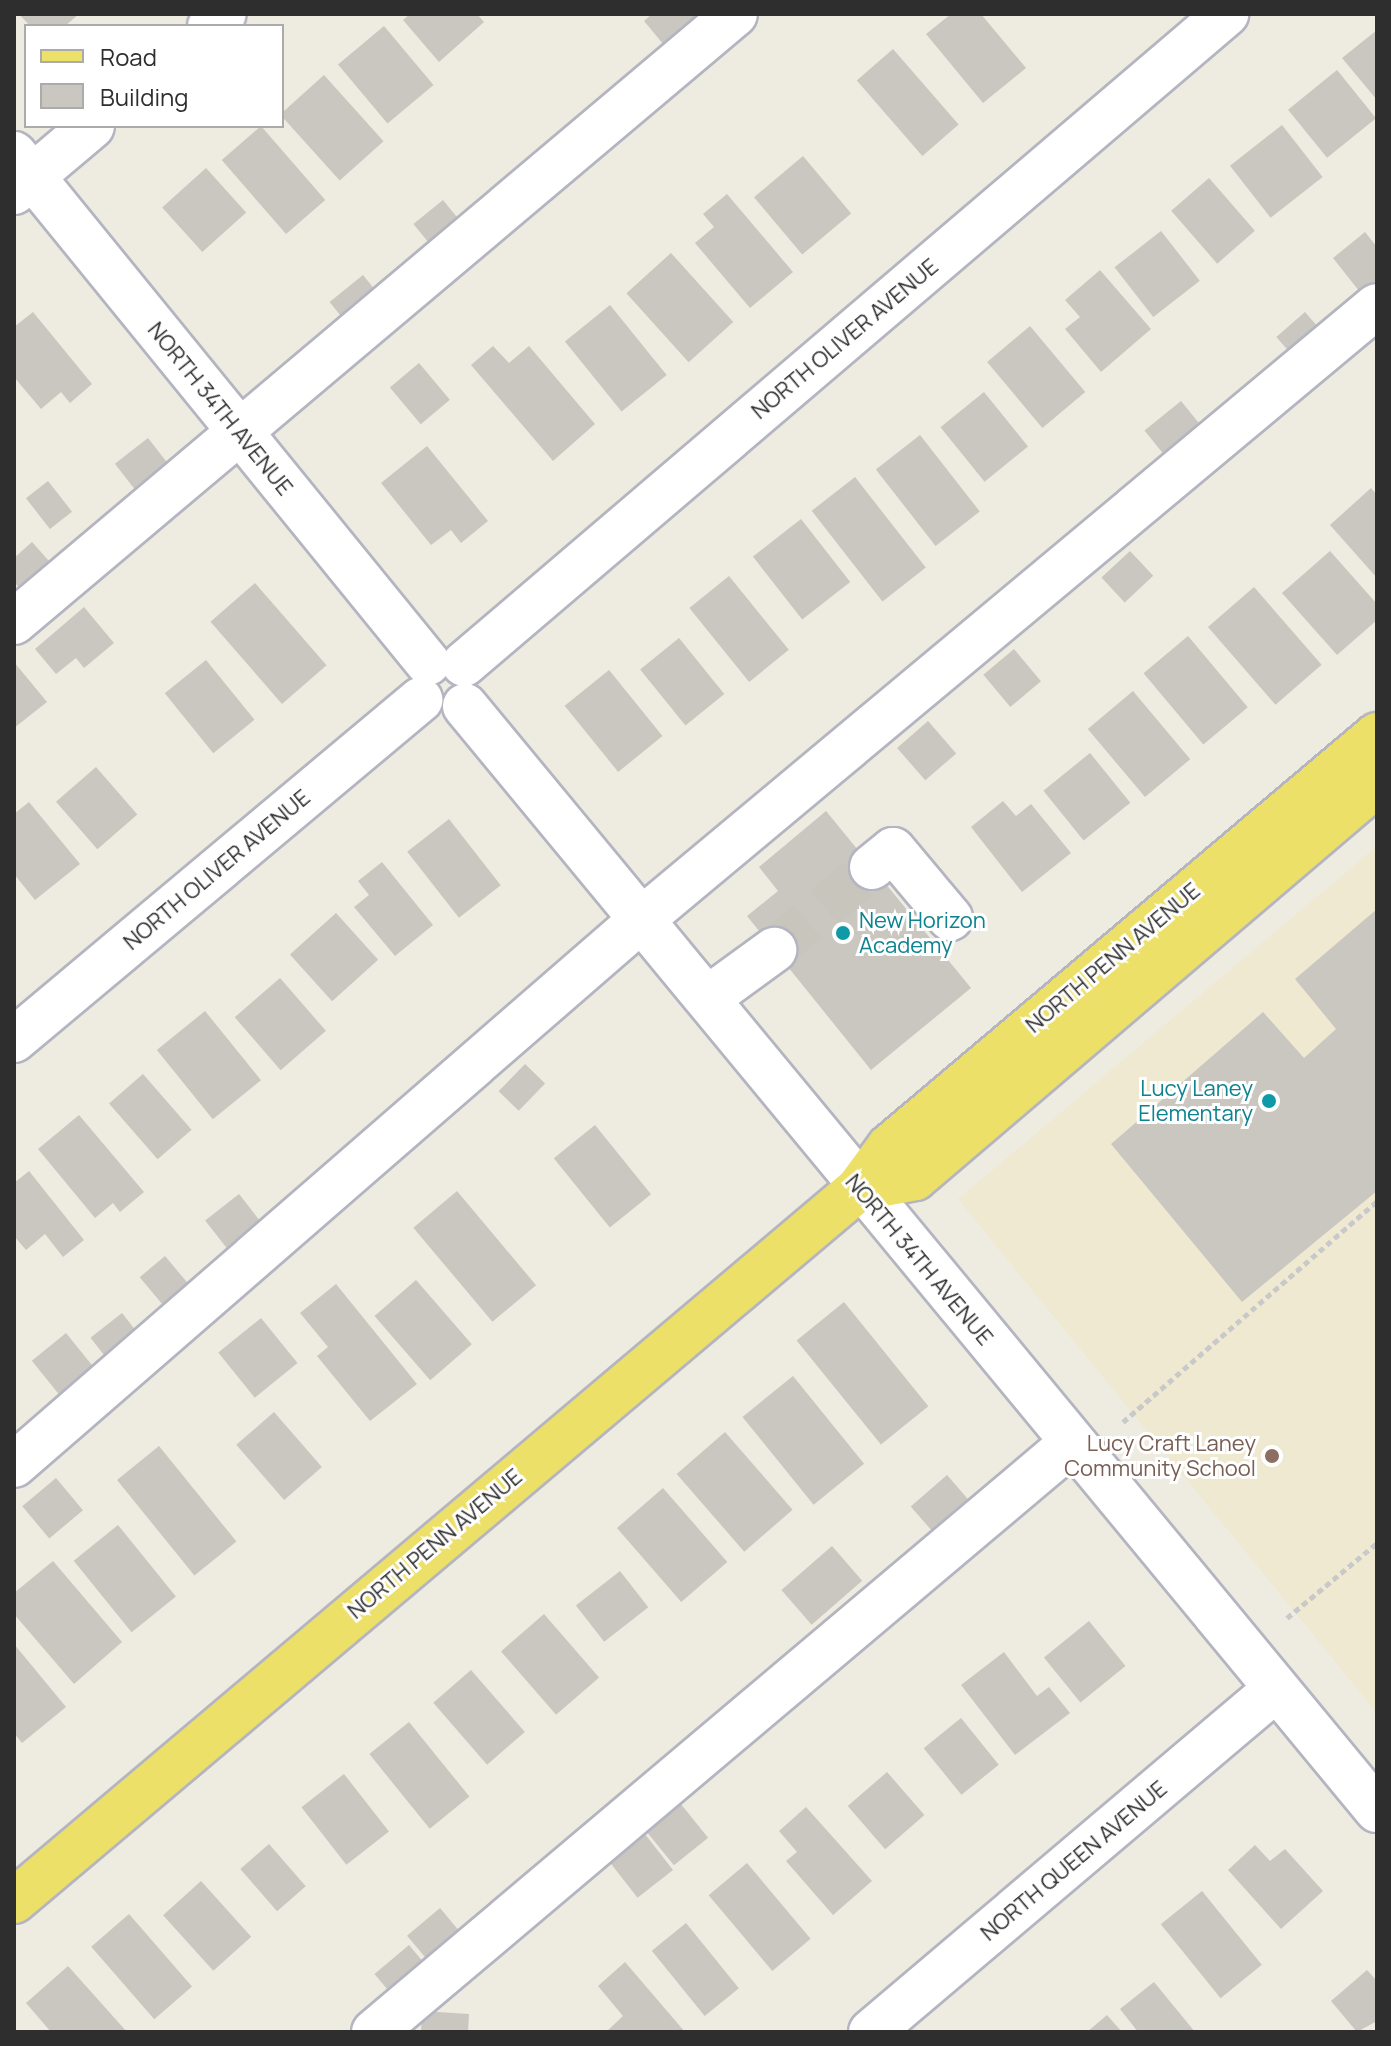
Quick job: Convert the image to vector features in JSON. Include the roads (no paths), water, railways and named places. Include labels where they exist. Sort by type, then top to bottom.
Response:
[{"type":"main road","name":"NORTH PENN AVENUE","points":[[14,1901],[858,1189],[889,1147],[1377,735]]},
{"type":"main road","name":"NORTH PENN AVENUE","points":[[858,1189],[915,1178],[1377,784]]},
{"type":"street","points":[[14,622],[235,430],[735,14]]},
{"type":"street","name":"NORTH OLIVER AVENUE","points":[[14,1040],[444,683],[1226,14]]},
{"type":"street","points":[[20,174],[89,128]]},
{"type":"street","name":"NORTH 34TH AVENUE","points":[[20,174],[708,998],[858,1189],[1377,1810]]},
{"type":"street","points":[[14,1465],[641,920],[1377,306]]},
{"type":"street","points":[[872,867],[893,850],[950,918]]},
{"type":"street","points":[[708,998],[774,950]]},
{"type":"street","points":[[374,2032],[1072,1443]]},
{"type":"street","name":"NORTH QUEEN AVENUE","points":[[871,2032],[1276,1689]]},
{"type":"tunnel","points":[[774,950],[872,867]]},
{"type":"place","name":"New Horizon Academy","points":[[843,933]]},
{"type":"place","name":"Lucy Laney Elementary","points":[[1269,1101]]},
{"type":"place","name":"Lucy Craft Laney Community School","points":[[1272,1456]]}]
